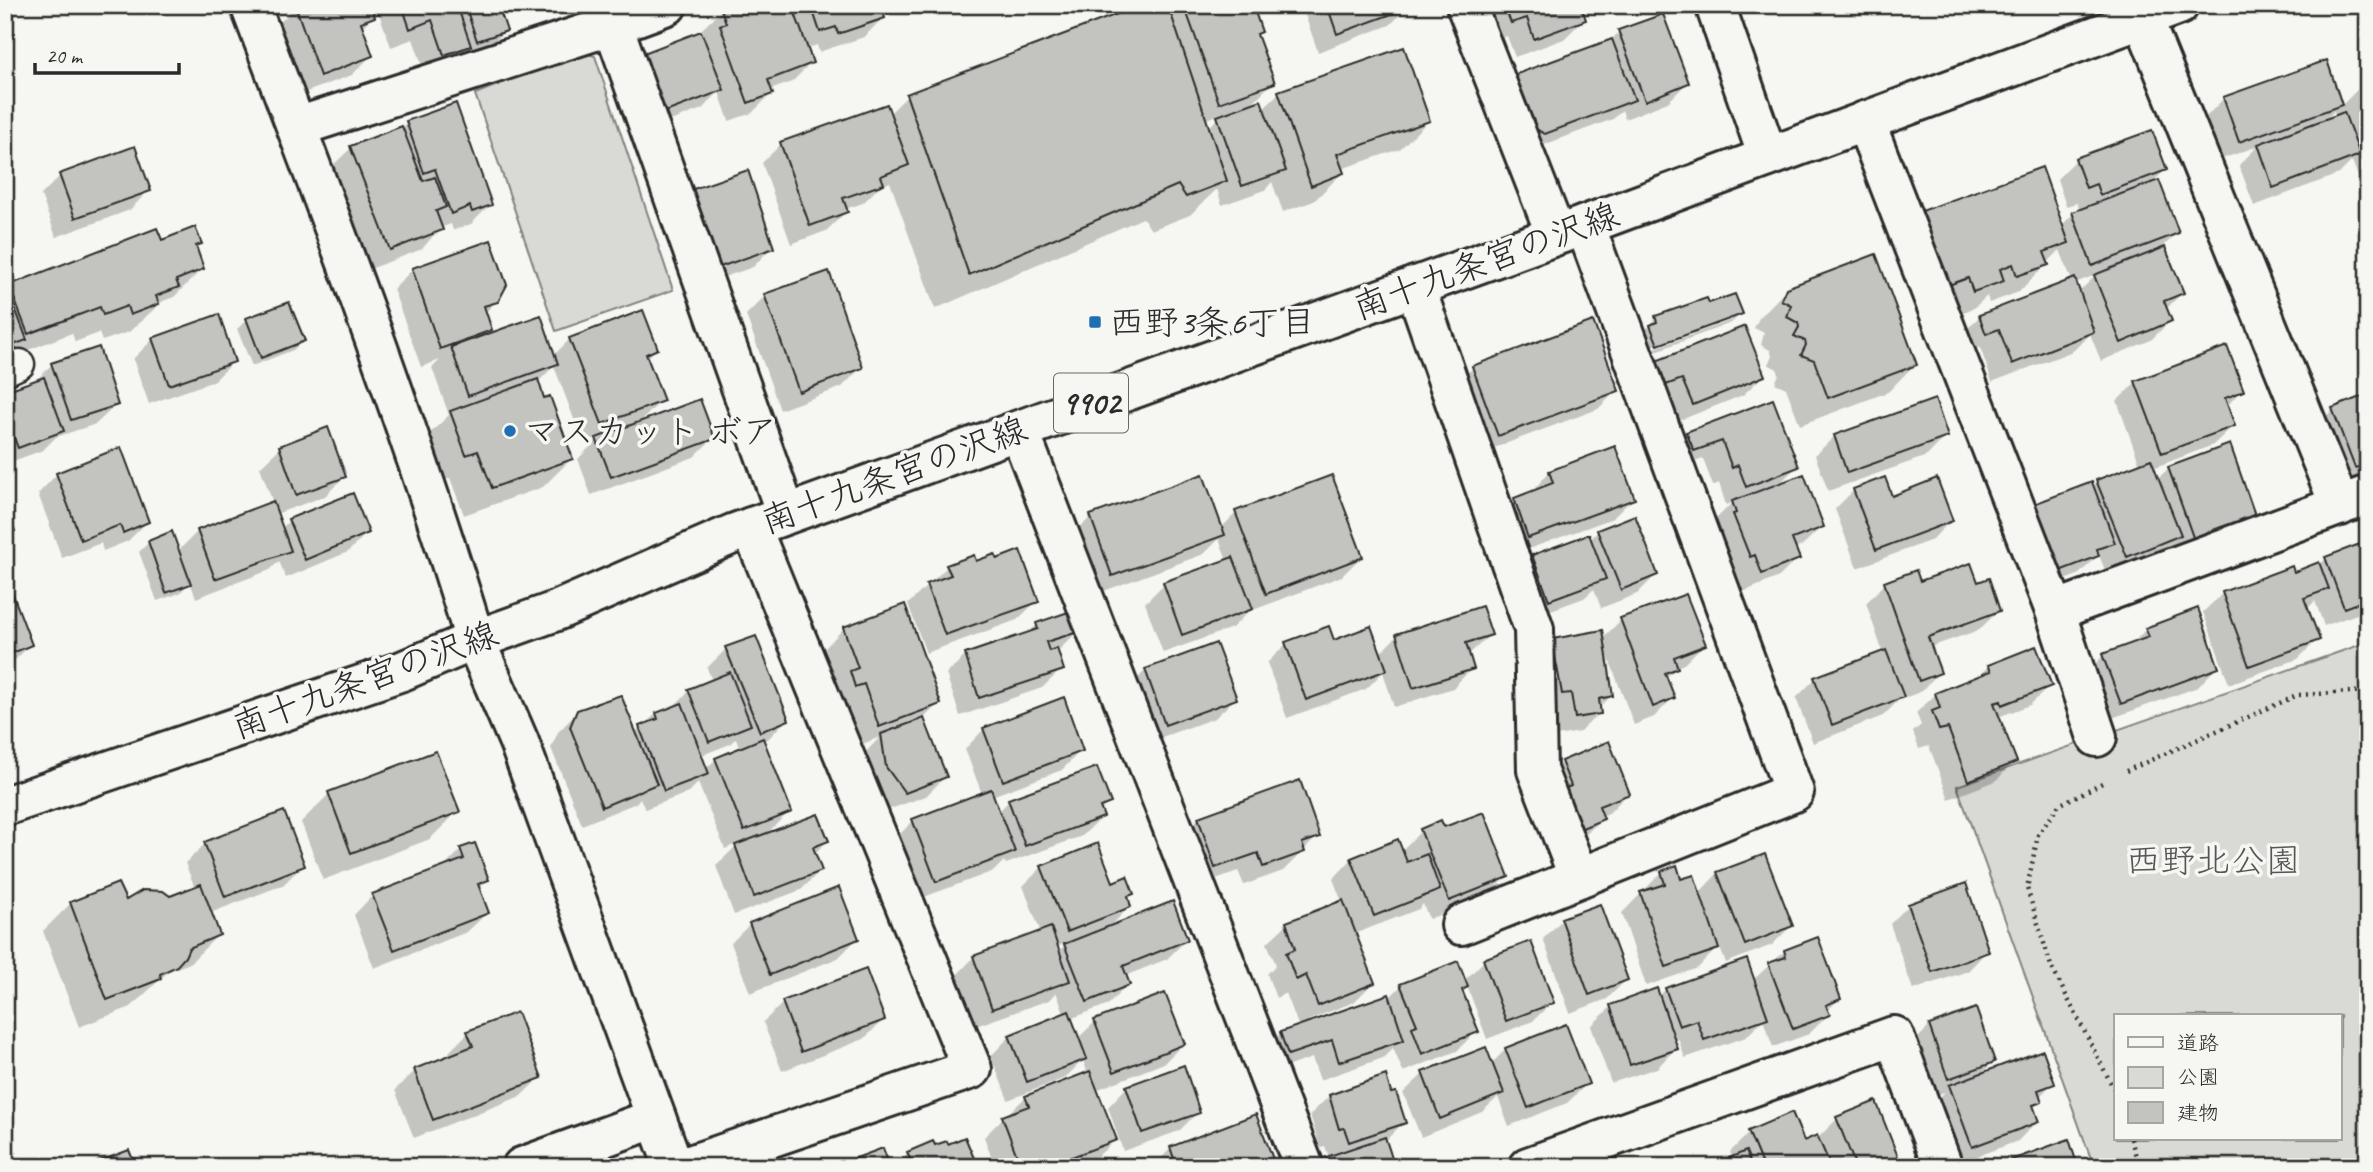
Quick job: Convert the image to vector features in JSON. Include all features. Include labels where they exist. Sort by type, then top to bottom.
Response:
[{"type":"street","points":[[250,5],[297,127],[441,529],[475,640],[519,742],[674,1167]]},
{"type":"street","points":[[297,127],[667,5]]},
{"type":"street","points":[[1461,925],[1794,792],[1570,230],[1466,5]]},
{"type":"street","points":[[1715,5],[1768,157]]},
{"type":"street","name":"南十九条宮の沢線","points":[[5,806],[402,671],[475,640],[556,611],[769,521],[2179,5]]},
{"type":"street","points":[[2055,611],[2354,501],[2143,19]]},
{"type":"street","points":[[613,25],[769,521],[972,1069],[684,1167]]},
{"type":"street","points":[[1865,121],[2055,611],[2097,737]]},
{"type":"street","points":[[1415,286],[1534,629],[1537,770],[1579,878]]},
{"type":"street","points":[[1018,430],[1304,1167]]},
{"type":"street","points":[[1528,1167],[1894,1036],[1943,1167]]},
{"type":"street","points":[[522,1167],[656,1118]]},
{"type":"path","points":[[2122,773],[2298,695],[2368,691]]},
{"type":"path","points":[[2110,778],[2059,805],[2038,835],[2027,888],[2051,965],[2114,1089]]},
{"type":"path","points":[[2131,1140],[2139,1167]]},
{"type":"green space","points":[[581,52],[595,56],[673,290],[556,331],[475,94]]},
{"type":"green space","name":"西野北公園","points":[[2368,642],[2368,1167],[2094,1167],[1957,786]]},
{"type":"building","points":[[295,5],[371,5],[375,17],[361,22],[373,56],[320,76]]},
{"type":"building","points":[[402,5],[457,5],[471,46],[444,55],[432,20],[410,29]]},
{"type":"building","points":[[465,5],[498,5],[507,31],[477,41]]},
{"type":"building","points":[[729,5],[748,5],[751,13],[774,5],[792,5],[813,63],[768,80],[773,94],[748,103],[720,25],[726,23],[721,9]]},
{"type":"building","points":[[811,5],[881,5],[885,18],[838,34],[836,27],[820,32]]},
{"type":"building","points":[[1141,5],[1168,5],[1227,181],[1186,197],[1178,185],[969,275],[906,94]]},
{"type":"building","points":[[1184,5],[1253,6],[1262,32],[1257,34],[1275,83],[1219,103]]},
{"type":"building","points":[[1327,5],[1410,5],[1411,7],[1337,34]]},
{"type":"building","points":[[1504,5],[1581,5],[1586,20],[1534,39],[1527,18],[1511,23]]},
{"type":"building","points":[[1663,14],[1689,83],[1645,101],[1618,30]]},
{"type":"building","points":[[701,31],[724,90],[663,113],[641,54]]},
{"type":"building","points":[[1612,39],[1635,100],[1545,134],[1529,125],[1511,76]]},
{"type":"building","points":[[1404,47],[1430,121],[1337,154],[1344,173],[1311,186],[1278,91]]},
{"type":"building","points":[[2327,60],[2342,105],[2239,142],[2223,97]]},
{"type":"building","points":[[1261,100],[1286,171],[1242,186],[1217,116]]},
{"type":"building","points":[[456,103],[492,205],[472,212],[470,206],[451,214],[435,169],[424,173],[406,121]]},
{"type":"building","points":[[887,104],[909,165],[881,176],[884,184],[843,198],[848,212],[810,226],[780,142]]},
{"type":"building","points":[[2344,112],[2360,155],[2273,188],[2258,144]]},
{"type":"building","points":[[402,126],[423,181],[435,177],[446,207],[436,211],[443,230],[390,250],[350,146]]},
{"type":"building","points":[[2152,130],[2167,170],[2100,195],[2096,184],[2086,188],[2075,158]]},
{"type":"building","points":[[135,146],[151,191],[75,218],[59,174]]},
{"type":"building","points":[[2042,167],[2069,243],[2044,252],[2049,265],[2017,276],[2013,264],[2000,269],[2004,281],[1973,292],[1968,278],[1946,286],[1919,212]]},
{"type":"building","points":[[748,170],[774,248],[720,267],[693,189]]},
{"type":"building","points":[[2159,180],[2179,233],[2092,266],[2072,212]]},
{"type":"building","points":[[195,227],[202,244],[196,246],[204,269],[176,280],[179,287],[156,296],[159,304],[130,315],[127,306],[103,315],[100,307],[28,334],[9,285],[157,228],[162,240]]},
{"type":"building","points":[[491,240],[507,285],[498,302],[484,306],[492,330],[440,349],[412,268]]},
{"type":"building","points":[[2165,247],[2184,293],[2164,301],[2172,321],[2121,343],[2094,275]]},
{"type":"building","points":[[1876,254],[1917,365],[1828,398],[1814,360],[1801,355],[1806,345],[1805,341],[1794,336],[1799,327],[1798,323],[1787,317],[1791,305],[1781,300],[1786,288]]},
{"type":"building","points":[[829,271],[863,368],[799,392],[764,294]]},
{"type":"building","points":[[2075,278],[2094,332],[2012,364],[1999,329],[1986,334],[1979,315]]},
{"type":"building","points":[[5,284],[27,340],[5,348]]},
{"type":"building","points":[[1735,294],[1743,314],[1658,345],[1650,325],[1657,322],[1655,316],[1707,298],[1709,303]]},
{"type":"building","points":[[289,302],[305,341],[261,358],[246,318]]},
{"type":"building","points":[[643,310],[658,349],[646,354],[664,401],[602,424],[569,338]]},
{"type":"building","points":[[219,314],[235,362],[169,385],[152,338]]},
{"type":"building","points":[[541,315],[558,364],[468,396],[451,347]]},
{"type":"building","points":[[1593,321],[1619,391],[1498,436],[1472,366]]},
{"type":"building","points":[[1745,326],[1765,376],[1693,405],[1682,379],[1666,385],[1656,361]]},
{"type":"building","points":[[2227,346],[2244,391],[2225,398],[2235,426],[2162,453],[2135,381]]},
{"type":"building","points":[[99,347],[118,405],[71,420],[51,363]]},
{"type":"building","points":[[44,377],[64,431],[18,448],[5,414],[5,391]]},
{"type":"building","name":"マスカット ボア","points":[[538,379],[544,398],[550,396],[573,459],[492,488],[478,451],[466,455],[450,411]]},
{"type":"building","points":[[2368,394],[2368,464],[2355,468],[2332,408]]},
{"type":"building","points":[[700,399],[715,439],[611,477],[596,438]]},
{"type":"building","points":[[1773,399],[1799,467],[1746,487],[1738,465],[1732,468],[1722,441],[1694,451],[1686,432]]},
{"type":"building","points":[[1935,399],[1948,437],[1847,473],[1834,435]]},
{"type":"building","points":[[328,427],[346,477],[296,495],[279,446]]},
{"type":"building","points":[[2230,444],[2256,518],[2194,540],[2168,467]]},
{"type":"building","points":[[1615,446],[1635,499],[1528,538],[1514,498],[1553,483],[1549,471]]},
{"type":"building","points":[[121,447],[149,522],[123,533],[120,525],[81,540],[56,473]]},
{"type":"building","points":[[2151,459],[2181,535],[2127,557],[2096,480]]},
{"type":"building","points":[[1203,474],[1225,535],[1112,576],[1090,515]]},
{"type":"building","points":[[1804,474],[1824,527],[1792,539],[1800,559],[1762,574],[1755,555],[1750,557],[1733,514],[1736,513],[1732,501]]},
{"type":"building","points":[[1332,475],[1363,557],[1266,594],[1235,511]]},
{"type":"building","points":[[1885,477],[1892,496],[1937,478],[1953,521],[1876,550],[1853,489]]},
{"type":"building","points":[[2092,482],[2115,543],[2097,549],[2099,556],[2057,572],[2031,505]]},
{"type":"building","points":[[353,493],[369,533],[305,560],[288,519]]},
{"type":"building","points":[[273,501],[291,551],[215,579],[197,530]]},
{"type":"building","points":[[5,502],[15,531],[5,534]]},
{"type":"building","points":[[1635,515],[1658,575],[1621,590],[1597,530]]},
{"type":"building","points":[[172,531],[191,584],[166,593],[148,541]]},
{"type":"building","points":[[1589,534],[1606,579],[1549,600],[1532,555]]},
{"type":"building","points":[[2368,541],[2368,599],[2344,608],[2325,557]]},
{"type":"building","points":[[1020,550],[1039,602],[945,635],[926,584],[951,575],[946,565],[974,555],[976,561],[995,554],[997,559]]},
{"type":"building","points":[[1233,557],[1253,609],[1182,635],[1163,582]]},
{"type":"building","points":[[2319,562],[2329,589],[2304,598],[2320,640],[2249,666],[2222,592],[2292,566],[2294,572]]},
{"type":"building","points":[[1971,563],[1978,582],[1989,578],[2000,611],[1928,637],[1941,673],[1919,681],[1884,582],[1916,570],[1920,581]]},
{"type":"building","points":[[7,579],[32,645],[5,656],[5,580]]},
{"type":"building","points":[[1686,594],[1706,645],[1674,657],[1678,668],[1665,673],[1675,698],[1653,707],[1620,618]]},
{"type":"building","points":[[905,604],[941,704],[879,727],[864,684],[855,687],[850,671],[858,668],[843,627]]},
{"type":"building","points":[[1482,606],[1492,635],[1466,643],[1474,669],[1413,688],[1396,634]]},
{"type":"building","points":[[2198,608],[2219,668],[2121,704],[2102,654],[2149,637],[2145,628]]},
{"type":"building","points":[[1074,610],[1081,631],[1046,642],[1049,651],[1057,648],[1064,670],[979,698],[965,654],[1038,629],[1036,623]]},
{"type":"building","points":[[1329,626],[1334,640],[1371,626],[1387,670],[1306,700],[1285,642]]},
{"type":"building","points":[[1603,630],[1613,696],[1599,699],[1601,714],[1575,718],[1571,693],[1562,694],[1552,639]]},
{"type":"building","points":[[756,636],[789,720],[760,732],[725,647]]},
{"type":"building","points":[[1216,643],[1237,699],[1165,725],[1145,669]]},
{"type":"building","points":[[2036,646],[2052,686],[2002,705],[2001,701],[1994,703],[2017,762],[1968,781],[1948,728],[1939,730],[1932,711],[1940,708],[1935,693],[1991,671],[1988,665]]},
{"type":"building","points":[[1886,650],[1904,697],[1832,725],[1814,677]]},
{"type":"building","points":[[730,672],[751,725],[709,742],[688,689]]},
{"type":"building","points":[[621,695],[657,784],[602,807],[570,727],[577,710]]},
{"type":"building","points":[[1064,697],[1083,751],[1003,781],[983,728]]},
{"type":"building","points":[[682,703],[709,774],[664,791],[639,726],[658,719],[656,713]]},
{"type":"building","points":[[924,718],[947,777],[905,793],[886,767],[881,734]]},
{"type":"building","points":[[763,738],[792,812],[744,831],[715,758]]},
{"type":"building","points":[[1609,741],[1630,794],[1599,806],[1604,819],[1580,829],[1564,789],[1571,786],[1561,761]]},
{"type":"building","points":[[436,751],[460,812],[351,853],[328,792]]},
{"type":"building","points":[[1097,767],[1111,803],[1100,807],[1104,817],[1025,846],[1008,799]]},
{"type":"building","points":[[1300,780],[1320,837],[1302,843],[1305,852],[1263,867],[1258,853],[1215,868],[1198,817]]},
{"type":"building","points":[[991,789],[1015,852],[936,882],[912,819]]},
{"type":"building","points":[[284,811],[305,866],[225,897],[204,842]]},
{"type":"building","points":[[1484,812],[1509,877],[1449,901],[1420,829],[1441,820],[1444,827]]},
{"type":"building","points":[[818,814],[829,841],[813,847],[822,871],[754,897],[735,845]]},
{"type":"building","points":[[1398,839],[1407,862],[1427,854],[1440,890],[1374,916],[1351,858]]},
{"type":"building","points":[[475,843],[489,880],[478,884],[489,913],[394,950],[372,894],[464,859],[460,848]]},
{"type":"building","points":[[1098,843],[1113,882],[1127,876],[1134,894],[1128,896],[1131,907],[1067,932],[1041,866]]},
{"type":"building","points":[[1765,854],[1793,926],[1745,945],[1717,872]]},
{"type":"building","points":[[1677,865],[1681,879],[1694,875],[1719,949],[1666,967],[1640,892],[1665,884],[1661,871]]},
{"type":"building","points":[[118,883],[126,900],[143,890],[163,891],[170,896],[201,884],[220,935],[189,948],[177,966],[160,974],[161,979],[107,1000],[70,902]]},
{"type":"building","points":[[1966,883],[1989,952],[1932,972],[1908,904]]},
{"type":"building","points":[[839,887],[859,939],[770,975],[749,923]]},
{"type":"building","points":[[1343,900],[1375,983],[1318,1006],[1306,975],[1296,980],[1286,953],[1295,949],[1286,922]]},
{"type":"building","points":[[1173,901],[1188,940],[1123,966],[1130,985],[1087,1002],[1064,944]]},
{"type":"building","points":[[1600,904],[1628,980],[1589,995],[1561,918]]},
{"type":"building","points":[[1051,927],[1070,981],[992,1009],[973,956]]},
{"type":"building","points":[[1818,937],[1841,999],[1826,1005],[1830,1015],[1793,1029],[1768,963],[1786,957],[1784,950]]},
{"type":"building","points":[[1531,941],[1554,1003],[1506,1021],[1483,959]]},
{"type":"building","points":[[1747,959],[1768,1018],[1704,1040],[1697,1020],[1679,1026],[1665,988]]},
{"type":"building","points":[[1458,961],[1468,987],[1462,990],[1479,1032],[1422,1054],[1412,1027],[1417,1025],[1400,984]]},
{"type":"building","points":[[866,969],[885,1020],[801,1052],[782,1001]]},
{"type":"building","points":[[1657,988],[1678,1049],[1630,1065],[1610,1005]]},
{"type":"building","points":[[1165,993],[1185,1044],[1114,1072],[1094,1020]]},
{"type":"building","points":[[1389,994],[1404,1040],[1339,1062],[1332,1040],[1288,1055],[1280,1032]]},
{"type":"building","points":[[1976,1008],[1995,1062],[1948,1079],[1929,1025]]},
{"type":"building","points":[[1069,1011],[1087,1059],[1027,1082],[1009,1035]]},
{"type":"building","points":[[517,1012],[542,1078],[433,1120],[414,1069],[473,1046],[467,1031]]},
{"type":"building","points":[[1566,1024],[1589,1084],[1528,1108],[1505,1048]]},
{"type":"building","points":[[1486,1047],[1504,1093],[1440,1119],[1422,1072]]},
{"type":"building","points":[[2043,1050],[2055,1084],[2038,1090],[2042,1102],[2033,1105],[2039,1122],[1972,1147],[1949,1085]]},
{"type":"building","points":[[1184,1065],[1200,1113],[1142,1133],[1126,1086]]},
{"type":"building","points":[[1090,1071],[1117,1140],[1066,1159],[1069,1167],[1021,1167],[1002,1116],[1029,1106],[1025,1096]]},
{"type":"building","points":[[1386,1075],[1391,1093],[1396,1092],[1406,1123],[1349,1142],[1344,1128],[1339,1129],[1329,1095]]},
{"type":"building","points":[[1876,1101],[1902,1167],[1856,1167],[1836,1117]]},
{"type":"building","points":[[1792,1112],[1804,1141],[1817,1135],[1831,1167],[1763,1167],[1748,1131]]},
{"type":"building","points":[[1256,1114],[1276,1167],[1177,1167],[1170,1147]]},
{"type":"building","points":[[965,1137],[976,1163],[980,1161],[983,1167],[906,1167],[912,1164],[907,1152],[933,1141],[935,1145],[947,1141],[948,1144]]},
{"type":"building","points":[[1385,1137],[1395,1167],[1330,1167],[1326,1157]]},
{"type":"building","points":[[2069,1139],[2078,1167],[1992,1167]]},
{"type":"building","points":[[883,1148],[890,1167],[832,1167]]},
{"type":"building","points":[[129,1150],[136,1167],[84,1167]]},
{"type":"building","points":[[1746,1151],[1752,1167],[1707,1167]]},
{"type":"place","name":"西野3条6丁目","points":[[1095,322]]},
{"type":"place","name":"マスカット ボア","points":[[510,431]]}]
